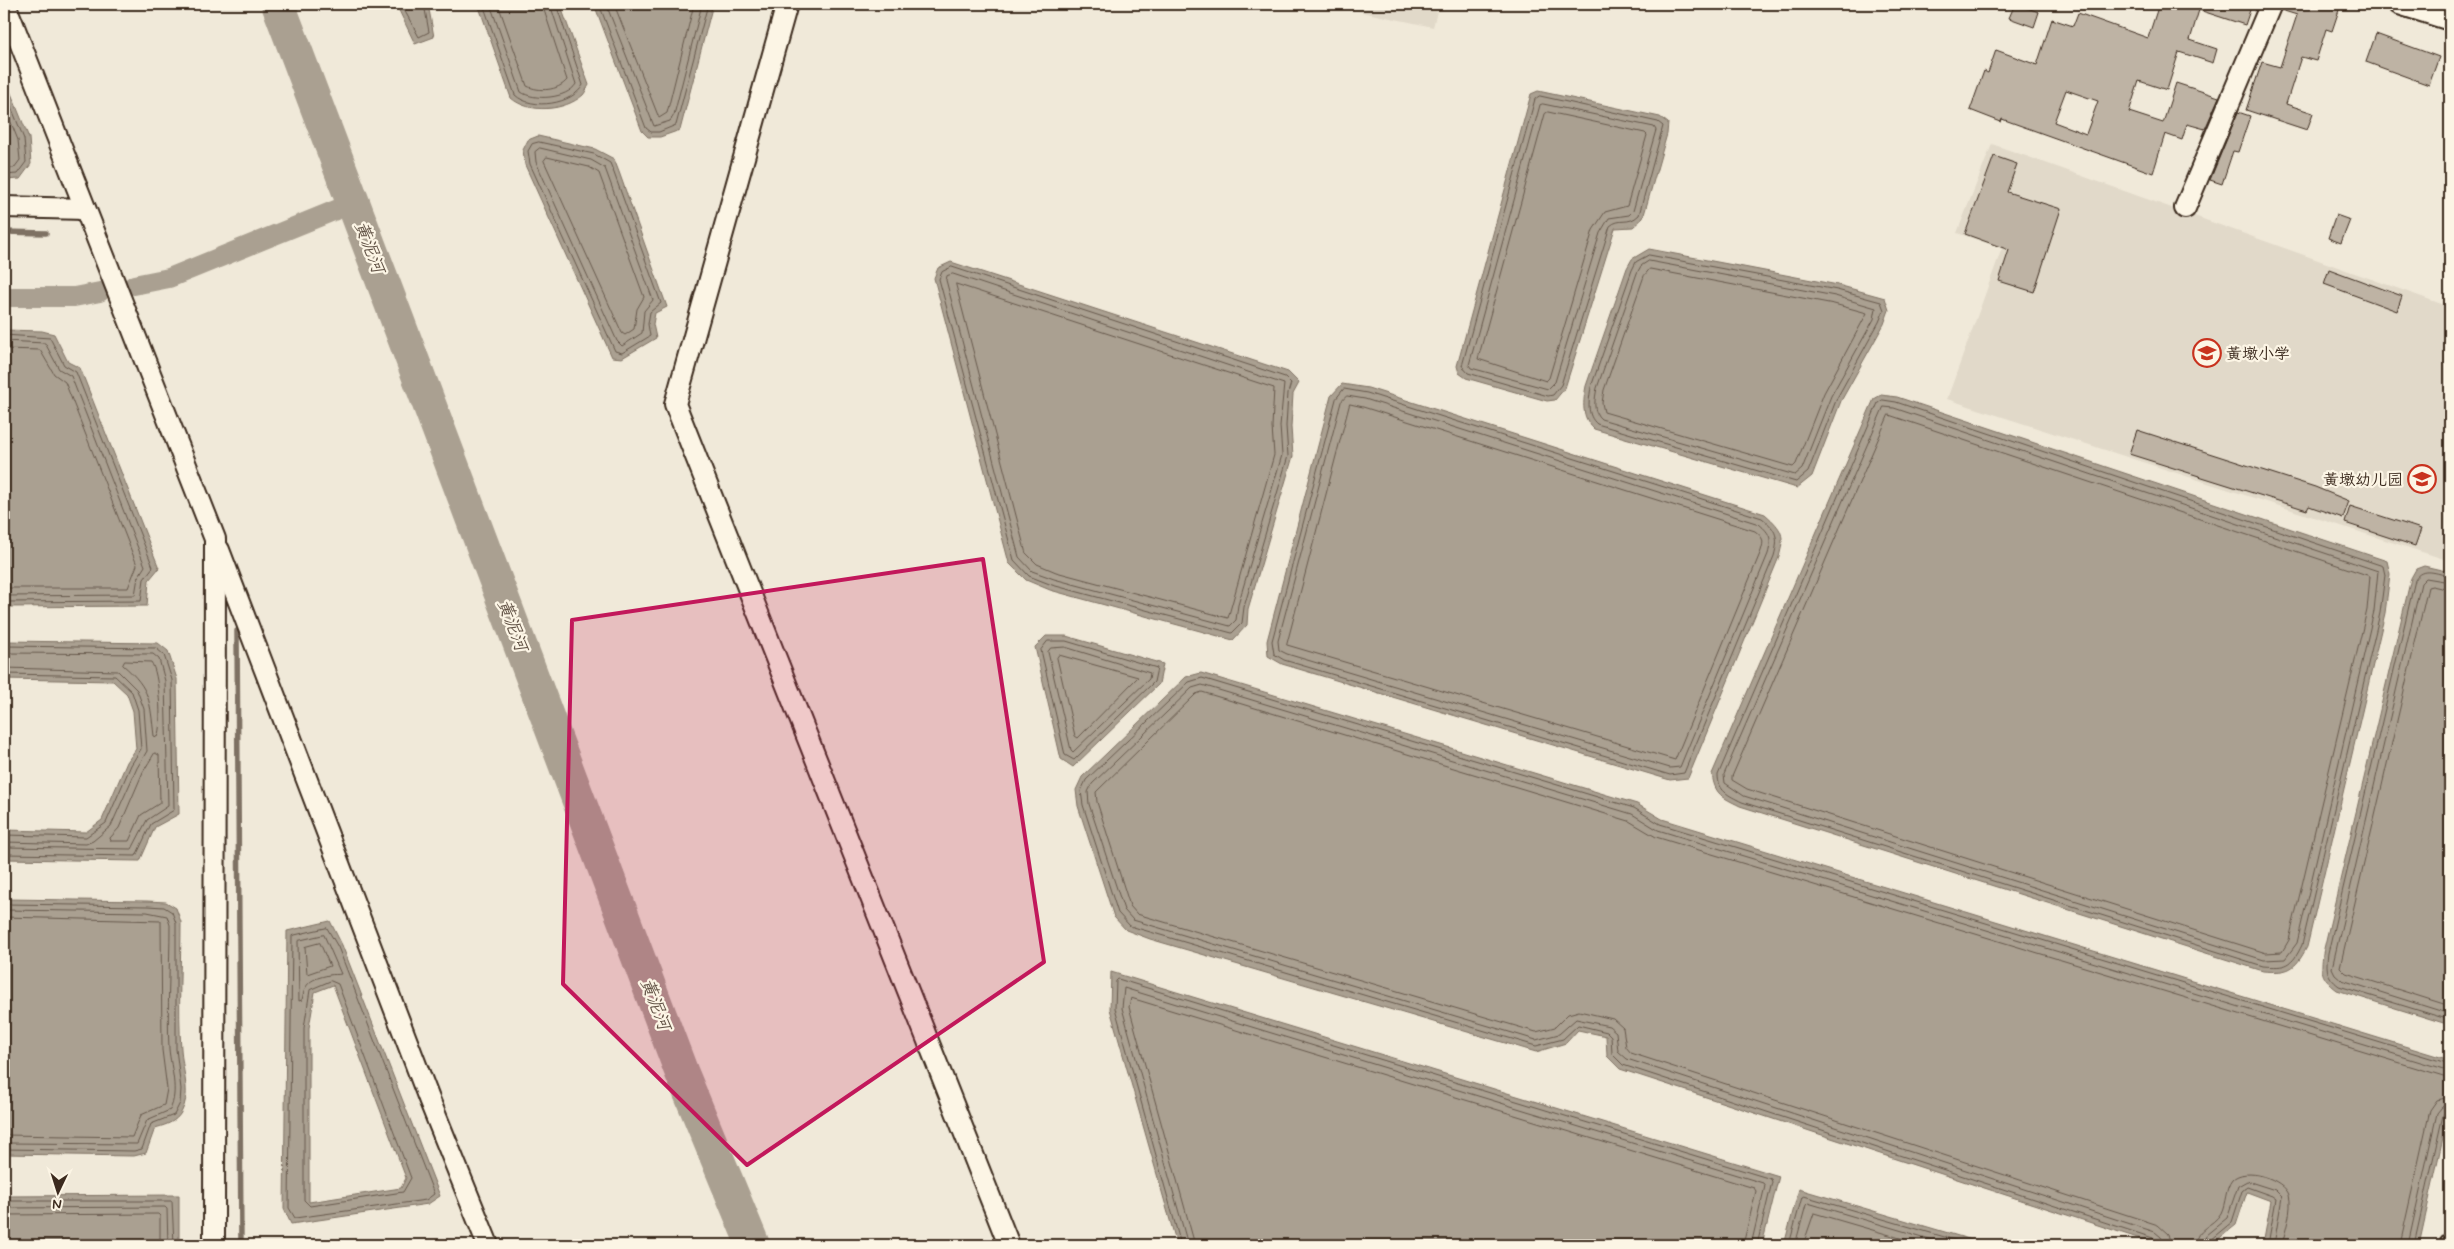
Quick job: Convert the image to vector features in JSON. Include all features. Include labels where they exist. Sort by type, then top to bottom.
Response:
[{"type":"street","points":[[5,4],[215,539],[429,1099],[488,1245]]},
{"type":"street","points":[[787,4],[675,404],[1009,1245]]},
{"type":"street","points":[[2185,208],[2272,4]]},
{"type":"street","points":[[2399,4],[2450,20]]},
{"type":"street","points":[[4,207],[86,209]]},
{"type":"street","points":[[214,1245],[215,539]]},
{"type":"highlighted area","points":[[983,559],[1044,962],[747,1165],[563,984],[572,620]]},
{"type":"shaded area","points":[[1324,4],[1439,4],[1433,27]]},
{"type":"shaded area","name":"黄墩小学","points":[[1992,144],[2450,307],[2450,561],[1947,399],[2002,248],[1957,233]]},
{"type":"water","points":[[396,4],[428,4],[434,37],[415,44]]},
{"type":"water","points":[[478,4],[560,4],[589,85],[583,95],[567,104],[547,108],[527,107],[511,98]]},
{"type":"water","points":[[594,4],[713,4],[680,130],[660,137],[648,137],[642,131]]},
{"type":"water","points":[[4,76],[29,138],[31,164],[20,179],[4,180]]},
{"type":"water","points":[[1538,91],[1660,117],[1668,123],[1667,134],[1643,218],[1633,227],[1615,228],[1565,388],[1555,400],[1547,401],[1466,378],[1459,373],[1457,366],[1531,94]]},
{"type":"water","points":[[538,136],[595,149],[614,159],[619,172],[667,307],[655,313],[653,324],[656,338],[622,358],[612,357],[525,165],[523,150],[528,140]]},
{"type":"water","points":[[1649,249],[1838,285],[1885,298],[1889,310],[1884,324],[1841,401],[1812,476],[1797,488],[1594,429],[1590,424],[1584,409],[1586,386],[1627,268],[1632,259]]},
{"type":"water","points":[[951,262],[1288,372],[1299,383],[1293,394],[1291,427],[1293,456],[1248,609],[1247,625],[1233,640],[1050,590],[1026,580],[1009,563],[934,278],[938,268]]},
{"type":"water","points":[[4,330],[42,331],[54,334],[68,362],[80,368],[159,568],[149,580],[147,606],[4,607]]},
{"type":"water","points":[[1342,384],[1368,388],[1765,514],[1776,524],[1782,538],[1779,557],[1688,778],[1670,780],[1282,664],[1268,656],[1267,641],[1331,396]]},
{"type":"water","points":[[1881,395],[1897,397],[2387,561],[2390,574],[2385,613],[2307,947],[2295,965],[2285,970],[2263,971],[1740,806],[1717,791],[1712,774],[1874,399]]},
{"type":"water","points":[[2424,566],[2450,572],[2450,1025],[2337,990],[2327,981],[2322,970],[2323,953],[2411,578],[2416,569]]},
{"type":"water","points":[[1046,636],[1066,636],[1163,664],[1159,684],[1073,767],[1061,759],[1035,647]]},
{"type":"water","points":[[4,641],[158,643],[168,651],[177,679],[179,814],[155,827],[140,861],[4,859],[4,830],[86,832],[102,820],[127,762],[136,749],[133,711],[127,694],[113,681],[4,679]]},
{"type":"water","points":[[1201,673],[1637,804],[1662,819],[2450,1060],[2450,1106],[2419,1245],[2263,1245],[2271,1201],[2247,1192],[2236,1225],[2211,1245],[2159,1245],[1620,1069],[1607,1056],[1606,1036],[1578,1030],[1566,1043],[1536,1052],[1150,939],[1126,930],[1114,917],[1078,806],[1076,790],[1082,777],[1186,677]]},
{"type":"water","points":[[4,899],[147,901],[166,902],[176,908],[181,922],[180,1033],[186,1099],[182,1111],[176,1118],[169,1123],[155,1128],[146,1153],[134,1156],[4,1154]]},
{"type":"water","points":[[330,921],[342,945],[440,1196],[428,1204],[291,1224],[284,1209],[287,931]],"holes":[[[333,985],[406,1178],[401,1188],[309,1202],[309,1028],[315,992]]]},
{"type":"water","points":[[1111,972],[1779,1176],[1762,1245],[1177,1245],[1110,1009]]},
{"type":"water","points":[[1799,1189],[1989,1245],[1784,1245]]},
{"type":"water","points":[[179,1195],[179,1245],[4,1245],[4,1196]]},
{"type":"building","points":[[2015,4],[2039,12],[2034,27],[2009,18]]},
{"type":"building","points":[[2159,4],[2243,4],[2251,7],[2245,25],[2199,10],[2190,40],[2217,49],[2213,63],[2179,52],[2167,90],[2139,81],[2129,112],[2163,123],[2176,83],[2219,97],[2205,129],[2187,124],[2182,140],[2165,134],[2153,173],[2002,119],[2001,122],[1970,110],[1984,71],[1988,73],[1996,50],[2037,65],[2052,19],[2073,26],[2078,13],[2148,38]],"holes":[[[2066,90],[2098,101],[2086,134],[2054,122]]]},
{"type":"building","points":[[2283,4],[2341,4],[2332,31],[2326,29],[2316,61],[2301,57],[2286,104],[2313,113],[2307,130],[2246,110],[2262,62],[2280,67],[2297,15],[2281,10]]},
{"type":"building","points":[[2376,34],[2439,57],[2429,85],[2366,62]]},
{"type":"building","points":[[2238,112],[2250,116],[2238,152],[2233,151],[2222,184],[2210,180]]},
{"type":"building","points":[[1994,156],[2017,164],[2007,192],[2061,209],[2034,292],[1999,281],[2009,250],[1965,234]]},
{"type":"building","points":[[2336,215],[2350,220],[2341,243],[2328,238]]},
{"type":"building","points":[[2329,269],[2402,296],[2397,311],[2324,284]]},
{"type":"building","points":[[2137,430],[2315,487],[2349,501],[2343,518],[2309,506],[2307,510],[2129,454]]},
{"type":"building","points":[[2350,506],[2421,529],[2415,546],[2345,523]]},
{"type":"waterway","name":"黄泥河","points":[[278,4],[681,1071],[753,1245]]},
{"type":"waterway","points":[[134,285],[169,278],[353,203]]},
{"type":"waterway","points":[[4,232],[46,233]]},
{"type":"waterway","points":[[4,297],[74,297],[100,292]]},
{"type":"waterway","points":[[237,631],[241,1245]]},
{"type":"place","name":"黄墩小学","points":[[2207,353]]},
{"type":"place","name":"黄墩幼儿园","points":[[2422,479]]}]
